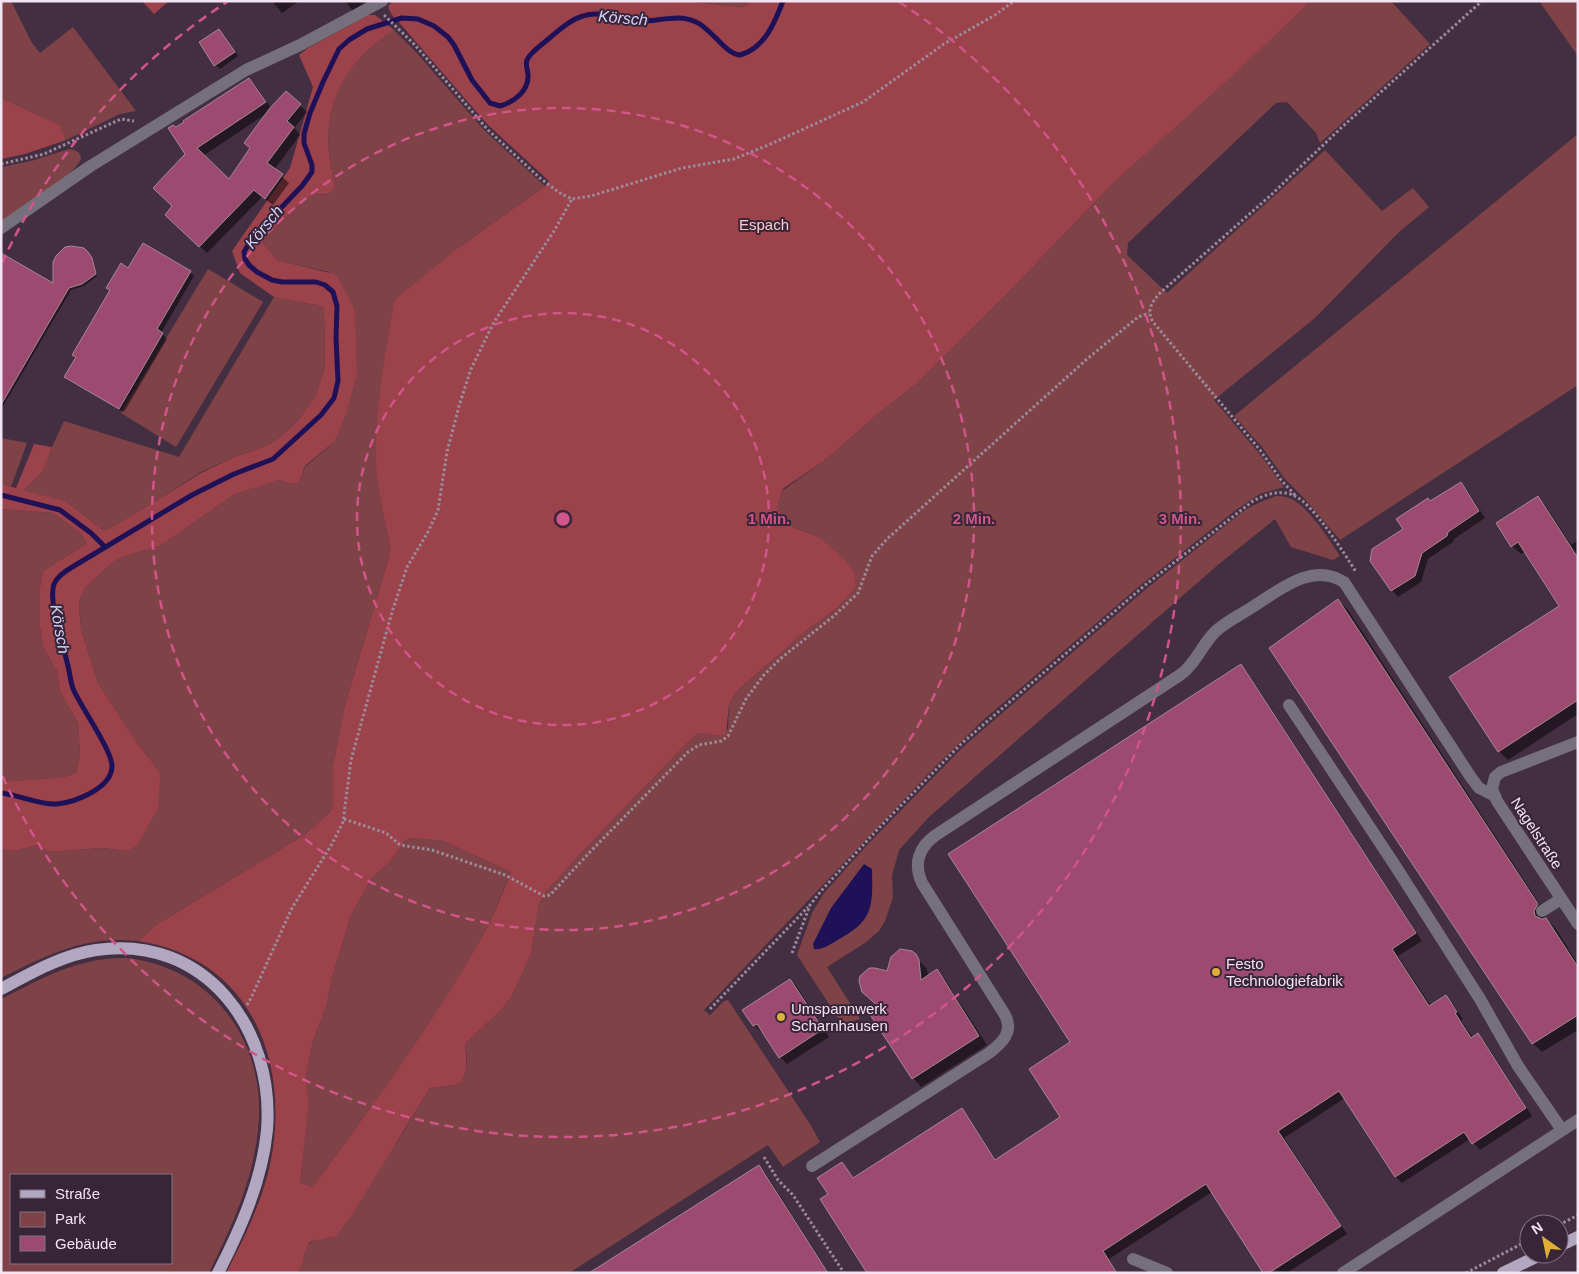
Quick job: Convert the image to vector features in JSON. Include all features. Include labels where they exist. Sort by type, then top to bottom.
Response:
[{"type":"main road","points":[[1,988],[48,965],[78,954],[107,949],[134,950],[163,956],[191,968],[217,987],[239,1012],[252,1036],[262,1064],[267,1096],[267,1130],[260,1169],[252,1195],[236,1236],[218,1273]]},
{"type":"main road","points":[[1503,1273],[1521,1264]]},
{"type":"street","points":[[1,228],[79,173],[246,70],[300,45],[382,1]]},
{"type":"street","points":[[812,1166],[989,1053],[1004,1040],[1008,1033],[1009,1025],[1005,1015],[920,878],[917,860],[924,845],[936,835],[1180,675],[1193,663],[1216,630],[1292,581],[1305,576],[1319,574],[1330,575],[1344,582],[1470,776],[1480,788],[1495,796]]},
{"type":"street","points":[[1289,705],[1474,991],[1518,1066],[1562,1130]]},
{"type":"street","name":"Nagelstraße","points":[[1578,742],[1504,771],[1493,782],[1492,789],[1578,924]]},
{"type":"street","points":[[1542,911],[1561,899]]},
{"type":"street","points":[[1343,1273],[1578,1120]]},
{"type":"street","points":[[1133,1259],[1167,1273]]},
{"type":"path","points":[[386,17],[400,30],[488,130],[542,179],[560,193],[572,199],[591,196],[682,168],[734,159],[773,144],[863,102],[944,44],[995,15],[1014,1]]},
{"type":"path","points":[[1322,523],[1307,505],[1281,480],[1260,450],[1153,322],[1149,314],[1150,306],[1160,293],[1291,177],[1348,121],[1482,1]]},
{"type":"path","points":[[1,164],[44,154],[122,120],[131,120],[149,129]]},
{"type":"path","points":[[239,1012],[250,1002],[292,908],[337,836],[344,819],[351,760],[374,675],[404,575],[432,526],[438,510],[447,452],[462,394],[472,369],[494,322],[572,199]]},
{"type":"path","points":[[344,819],[386,834],[400,845],[432,850],[473,863],[505,875],[544,896],[550,895],[688,752],[699,745],[721,740],[728,736],[746,699],[760,680],[780,659],[828,621],[860,588],[878,548],[1087,359],[1138,317],[1149,314]]},
{"type":"path","points":[[710,1009],[810,905],[876,831],[970,735],[1144,586],[1254,501],[1278,492],[1296,496]]},
{"type":"path","points":[[792,953],[810,905]]},
{"type":"path","points":[[764,1157],[778,1180],[793,1195],[844,1273]]},
{"type":"path","points":[[1466,1273],[1519,1245]]},
{"type":"green space","points":[[1,1],[11,1],[32,43],[40,53],[73,27],[136,111],[120,114],[66,140],[60,125],[1,98]]},
{"type":"green space","points":[[142,1],[169,1],[154,14]]},
{"type":"green space","name":"Espach","points":[[393,1],[687,1],[740,7],[747,5],[750,1],[1311,1],[1231,77],[1114,182],[1007,294],[916,384],[879,413],[824,461],[784,488],[777,508],[779,512],[794,528],[819,537],[845,560],[855,574],[856,586],[854,590],[837,608],[807,630],[737,691],[729,704],[726,734],[720,736],[699,733],[691,739],[546,892],[539,904],[531,954],[512,996],[501,1010],[465,1044],[467,1067],[461,1082],[456,1085],[430,1088],[353,1213],[336,1236],[310,1242],[306,1249],[302,1266],[297,1273],[226,1273],[258,1204],[271,1160],[275,1122],[274,1085],[267,1050],[253,1019],[234,991],[208,968],[176,951],[138,941],[156,925],[304,835],[330,812],[333,807],[333,766],[345,705],[389,557],[390,547],[376,467],[376,437],[384,360],[394,303],[397,298],[458,248],[545,186],[549,181],[487,124],[394,17],[388,6]],"holes":[[[410,838],[443,841],[511,872],[487,928],[426,1028],[313,1187],[300,1183],[309,1105],[306,1076],[313,1041],[327,1004],[332,978],[351,915],[372,878],[391,861],[405,841]]]},
{"type":"green space","points":[[687,1],[750,1],[747,5],[740,7]]},
{"type":"green space","points":[[1311,1],[1391,1],[1430,44],[1320,143],[1316,133],[1287,102],[1276,103],[1128,243],[1127,255],[1167,293],[1325,150],[1382,211],[1413,188],[1429,207],[1399,232],[1316,317],[1214,400],[1259,453],[1284,487],[1260,494],[1236,510],[1137,588],[981,722],[935,767],[704,1010],[710,1015],[724,1001],[728,1000],[820,1142],[783,1167],[768,1145],[569,1273],[297,1273],[302,1265],[308,1245],[320,1239],[332,1237],[401,1136],[430,1088],[456,1085],[464,1077],[467,1066],[465,1044],[501,1010],[512,996],[531,954],[539,904],[546,892],[691,739],[699,733],[720,736],[728,729],[729,704],[737,691],[807,630],[837,608],[854,590],[856,580],[819,537],[794,528],[779,512],[777,508],[782,491],[824,461],[879,413],[916,384],[1007,294],[1114,182]]},
{"type":"green space","points":[[1539,1],[1578,1],[1578,56]]},
{"type":"green space","points":[[368,15],[375,15],[394,30],[364,54],[352,67],[336,97],[331,114],[329,132],[329,156],[335,186],[331,192],[326,194],[314,193],[289,214],[264,239],[263,243],[277,260],[334,274],[353,306],[357,374],[346,414],[334,442],[305,466],[297,483],[293,484],[278,480],[233,495],[160,546],[119,558],[86,587],[81,596],[79,605],[81,629],[98,683],[138,744],[159,771],[158,809],[136,846],[127,851],[102,848],[50,852],[37,845],[15,851],[1,849],[1,782],[64,777],[76,773],[80,754],[78,723],[60,692],[57,671],[43,647],[40,628],[40,587],[43,571],[87,543],[79,532],[53,513],[1,509],[1,484],[16,488],[34,444],[52,447],[43,471],[23,490],[65,501],[103,530],[107,530],[201,473],[234,457],[274,442],[296,423],[315,397],[325,368],[324,309],[321,306],[274,297],[240,273],[232,251],[290,168],[313,87],[299,55],[308,48]]},
{"type":"green space","points":[[394,30],[415,51],[485,131],[545,186],[458,248],[377,472],[390,547],[389,557],[345,705],[333,766],[333,807],[330,812],[304,835],[156,925],[138,941],[119,940],[83,944],[34,962],[1,978],[1,849],[15,851],[37,845],[50,852],[102,848],[127,851],[159,771],[138,744],[98,683],[81,629],[79,605],[86,587],[119,558],[160,546],[233,495],[273,481],[278,480],[293,484],[300,480],[305,467],[331,445],[329,272],[277,260],[263,243],[264,239],[289,214],[314,193],[324,195],[335,186],[329,156],[328,132],[335,97],[352,67],[364,54]]},
{"type":"green space","points":[[1,98],[60,125],[66,140],[25,154],[1,159]]},
{"type":"green space","points":[[1578,134],[1578,385],[1340,540],[1284,478],[1262,447],[1234,416]]},
{"type":"green space","points":[[69,149],[79,153],[81,159],[67,176],[1,222],[1,167],[31,161]]},
{"type":"green space","points":[[208,269],[263,302],[176,447],[121,413]]},
{"type":"green space","points":[[274,297],[321,306],[324,309],[325,368],[315,397],[296,423],[274,442],[201,472],[107,530],[103,530],[65,501],[22,490],[43,471],[64,421],[179,457]]},
{"type":"green space","points":[[1,438],[27,443],[11,487],[1,484]]},
{"type":"green space","points":[[1276,496],[1295,501],[1307,511],[1340,556],[1333,560],[1291,547],[1275,519],[1219,564],[929,817],[899,850],[892,876],[893,897],[885,921],[879,931],[865,943],[827,967],[860,1019],[842,1024],[797,955],[812,913],[824,893],[868,844],[963,747],[1146,589],[1245,510]]},
{"type":"green space","points":[[1,509],[53,513],[79,532],[87,543],[43,571],[40,587],[40,628],[43,647],[57,671],[60,692],[78,723],[80,754],[76,773],[64,777],[1,782]]},
{"type":"green space","points":[[410,838],[443,841],[511,872],[487,928],[448,995],[382,1092],[313,1187],[300,1183],[309,1105],[306,1076],[313,1041],[327,1004],[332,978],[351,915],[372,878],[391,861],[405,841]]},
{"type":"green space","points":[[126,958],[157,964],[185,977],[209,994],[229,1016],[244,1041],[254,1069],[259,1099],[258,1130],[251,1168],[240,1204],[209,1273],[1,1273],[1,999],[62,970],[93,961]]},
{"type":"shaded area","points":[[864,864],[872,869],[872,894],[871,904],[864,920],[848,934],[831,944],[823,948],[814,949],[813,944],[831,908]]},
{"type":"building","points":[[219,29],[235,52],[214,66],[199,42]]},
{"type":"building","points":[[249,78],[266,102],[197,148],[229,179],[250,148],[244,143],[270,108],[286,91],[301,104],[287,121],[294,127],[267,163],[283,174],[265,199],[254,190],[199,247],[165,215],[172,206],[153,188],[185,154],[168,128],[173,125],[176,127]]},
{"type":"building","points":[[143,243],[191,271],[157,329],[163,333],[119,409],[64,377],[76,357],[72,355],[110,290],[106,288],[121,263],[128,268]]},
{"type":"building","points":[[65,247],[84,248],[88,252],[92,258],[96,274],[82,284],[69,288],[1,405],[1,253],[53,283],[53,262]]},
{"type":"building","points":[[1461,482],[1479,511],[1422,553],[1415,576],[1391,591],[1370,561],[1372,549],[1403,529],[1396,519],[1428,498],[1430,501]]},
{"type":"building","points":[[1538,496],[1578,558],[1578,700],[1498,752],[1449,677],[1559,606],[1518,542],[1511,547],[1496,523]]},
{"type":"building","points":[[1338,599],[1538,904],[1534,911],[1535,916],[1542,919],[1546,918],[1578,967],[1578,1015],[1532,1044],[1269,648]]},
{"type":"building","name":"Festo Technologiefabrik","points":[[1241,664],[1416,933],[1392,949],[1429,1006],[1446,995],[1471,1038],[1478,1033],[1526,1108],[1472,1144],[1464,1132],[1395,1177],[1339,1091],[1278,1131],[1341,1226],[1269,1273],[1263,1273],[1206,1184],[1103,1251],[1117,1273],[867,1273],[820,1199],[828,1194],[817,1178],[842,1162],[853,1178],[962,1108],[995,1160],[1060,1117],[1029,1069],[1070,1042],[948,854]]},
{"type":"building","points":[[900,949],[912,951],[916,954],[919,960],[921,980],[937,969],[979,1036],[912,1079],[869,1013],[879,1007],[862,992],[859,981],[860,976],[869,968],[887,971],[891,957]]},
{"type":"building","name":"Umspannwerk Scharnhausen","points":[[790,979],[823,1029],[779,1058],[757,1024],[753,1026],[742,1010]]},
{"type":"building","points":[[759,1165],[828,1273],[589,1273]]},
{"type":"waterway","name":"Körsch","points":[[1,793],[43,803],[65,803],[83,797],[100,787],[110,774],[111,759],[72,684],[53,601],[54,584],[57,578],[68,569],[192,495],[234,474],[273,459],[321,415],[334,398],[338,381],[337,306],[333,292],[325,285],[316,282],[282,282],[272,280],[249,265],[245,259],[244,252],[252,238],[302,186],[312,172],[312,165],[304,143],[304,134],[310,113],[339,49],[349,40],[367,29],[402,18],[418,19],[434,26],[448,37],[472,80],[490,103],[500,106],[515,99],[526,86],[528,81],[526,66],[528,57],[563,27],[583,16],[597,14],[640,21],[675,18],[689,19],[702,25],[729,51],[740,55],[756,47],[768,33],[783,1]]},
{"type":"waterway","points":[[1,495],[60,510],[91,533],[105,547]]},
{"type":"place","name":"Festo Technologiefabrik","points":[[1216,972]]},
{"type":"place","name":"Umspannwerk Scharnhausen","points":[[781,1017]]}]
